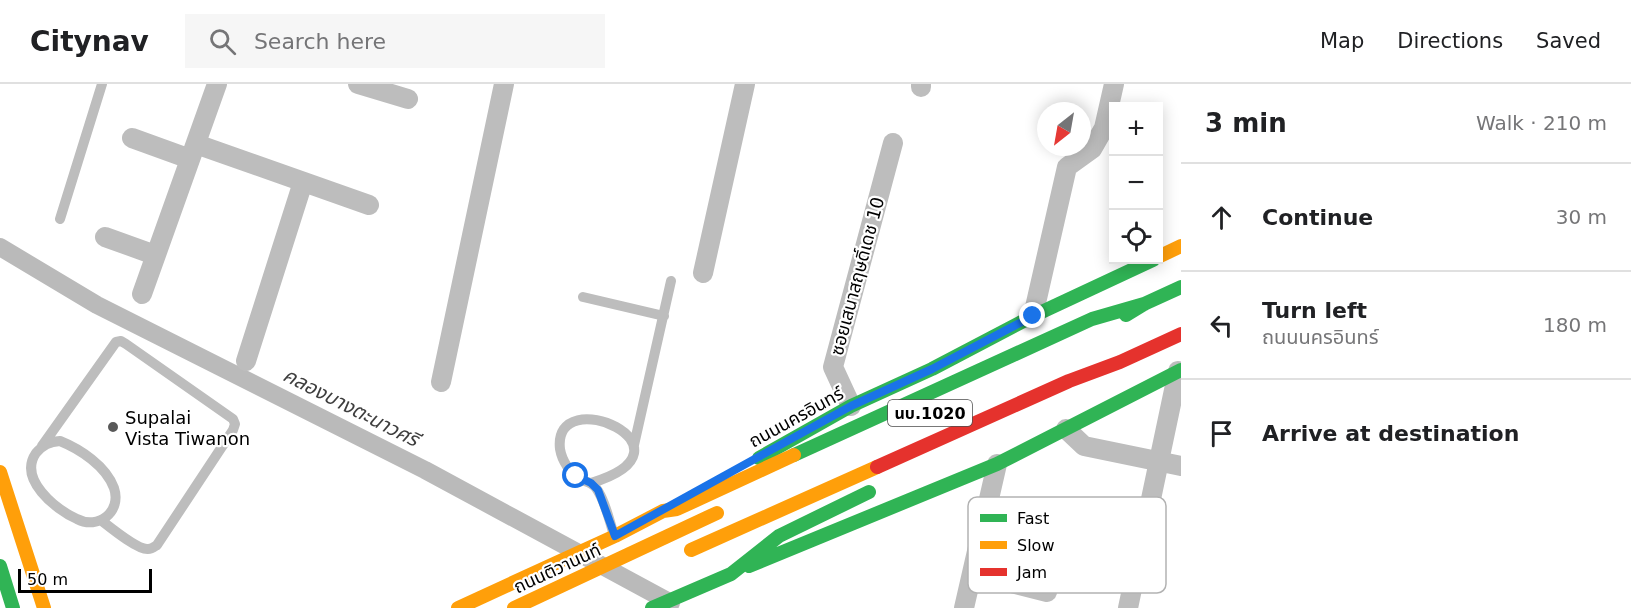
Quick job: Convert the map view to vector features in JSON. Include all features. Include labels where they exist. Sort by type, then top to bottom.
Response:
[{"type":"main road","points":[[1163,255],[1181,246]]},
{"type":"main road","name":"ถนนนครอินทร์","points":[[458,608],[615,536],[851,406],[932,369],[1033,316],[1144,264]]},
{"type":"main road","points":[[1105,329],[1144,304],[1181,287]]},
{"type":"main road","points":[[663,511],[677,509],[1092,319],[1144,304]]},
{"type":"main road","name":"นบ.1020","points":[[681,554],[1069,381],[1120,362],[1181,334]]},
{"type":"main road","points":[[1054,403],[1075,393],[1120,362]]},
{"type":"main road","points":[[652,608],[695,588],[997,464],[1179,370]]},
{"type":"main road","points":[[0,472],[20,486],[44,608]]},
{"type":"main road","points":[[731,574],[779,536],[885,485]]},
{"type":"main road","name":"ถนนติวานนท์","points":[[514,608],[735,505]]},
{"type":"main road","points":[[0,566],[14,608]]},
{"type":"street","points":[[142,294],[217,84]]},
{"type":"street","points":[[358,84],[408,99]]},
{"type":"street","points":[[441,382],[504,84]]},
{"type":"street","points":[[703,273],[745,84]]},
{"type":"street","points":[[1033,316],[1067,167],[1092,149],[1104,128],[1114,84]]},
{"type":"street","points":[[132,138],[303,182],[369,205]]},
{"type":"street","name":"ซอยเสนาสฤษดิ์เดช 10","points":[[851,406],[833,367],[893,143]]},
{"type":"street","points":[[246,361],[303,182]]},
{"type":"street","points":[[105,237],[155,255]]},
{"type":"street","points":[[1151,497],[1179,370]]},
{"type":"street","points":[[1066,429],[1084,446],[1181,466]]},
{"type":"street","points":[[989,497],[997,464]]},
{"type":"street","points":[[964,608],[968,590]]},
{"type":"street","points":[[1128,608],[1131,593]]},
{"type":"lane","points":[[60,219],[102,84]]},
{"type":"lane","points":[[591,483],[623,470],[633,456],[671,281]]},
{"type":"lane","points":[[583,297],[664,316]]},
{"type":"lane","points":[[121,341],[126,344],[233,419],[235,424],[157,545],[147,550],[102,521],[81,521],[68,515],[49,499],[20,486],[42,446],[116,342],[121,341]]},
{"type":"lane","points":[[615,536],[600,496],[591,483],[582,480],[572,472],[561,454],[560,442],[563,433],[573,421],[591,420],[612,424],[630,436],[634,445]]},
{"type":"lane","points":[[42,446],[60,441],[73,446],[108,476],[114,488],[116,500],[109,516],[102,521]]},
{"type":"waterway","name":"คลองบางตะนาวศรี","points":[[0,247],[97,305],[425,470],[671,603]]},
{"type":"traffic: fast","points":[[759,458],[851,406],[932,369],[1033,316],[1144,264]]},
{"type":"traffic: fast","points":[[1126,315],[1181,287]]},
{"type":"traffic: fast","points":[[794,455],[1092,319],[1144,304]]},
{"type":"traffic: fast","points":[[749,566],[997,464],[1181,370]]},
{"type":"traffic: fast","points":[[652,608],[731,574],[779,536],[869,492]]},
{"type":"traffic: fast","points":[[0,566],[13,608]]},
{"type":"traffic: slow","points":[[1163,255],[1181,246]]},
{"type":"traffic: slow","points":[[458,608],[615,536],[663,511],[677,509],[794,455]]},
{"type":"traffic: slow","points":[[691,550],[877,467]]},
{"type":"traffic: slow","points":[[0,472],[44,608]]},
{"type":"traffic: slow","points":[[514,608],[717,513]]},
{"type":"traffic: jam","points":[[877,467],[1069,381],[1120,362],[1181,334]]},
{"type":"place","name":"Supalai Vista Tiwanon","points":[[113,427]]},
{"type":"route","points":[[576,476],[591,483],[598,490],[615,536],[851,406],[932,369],[1033,316]]}]
